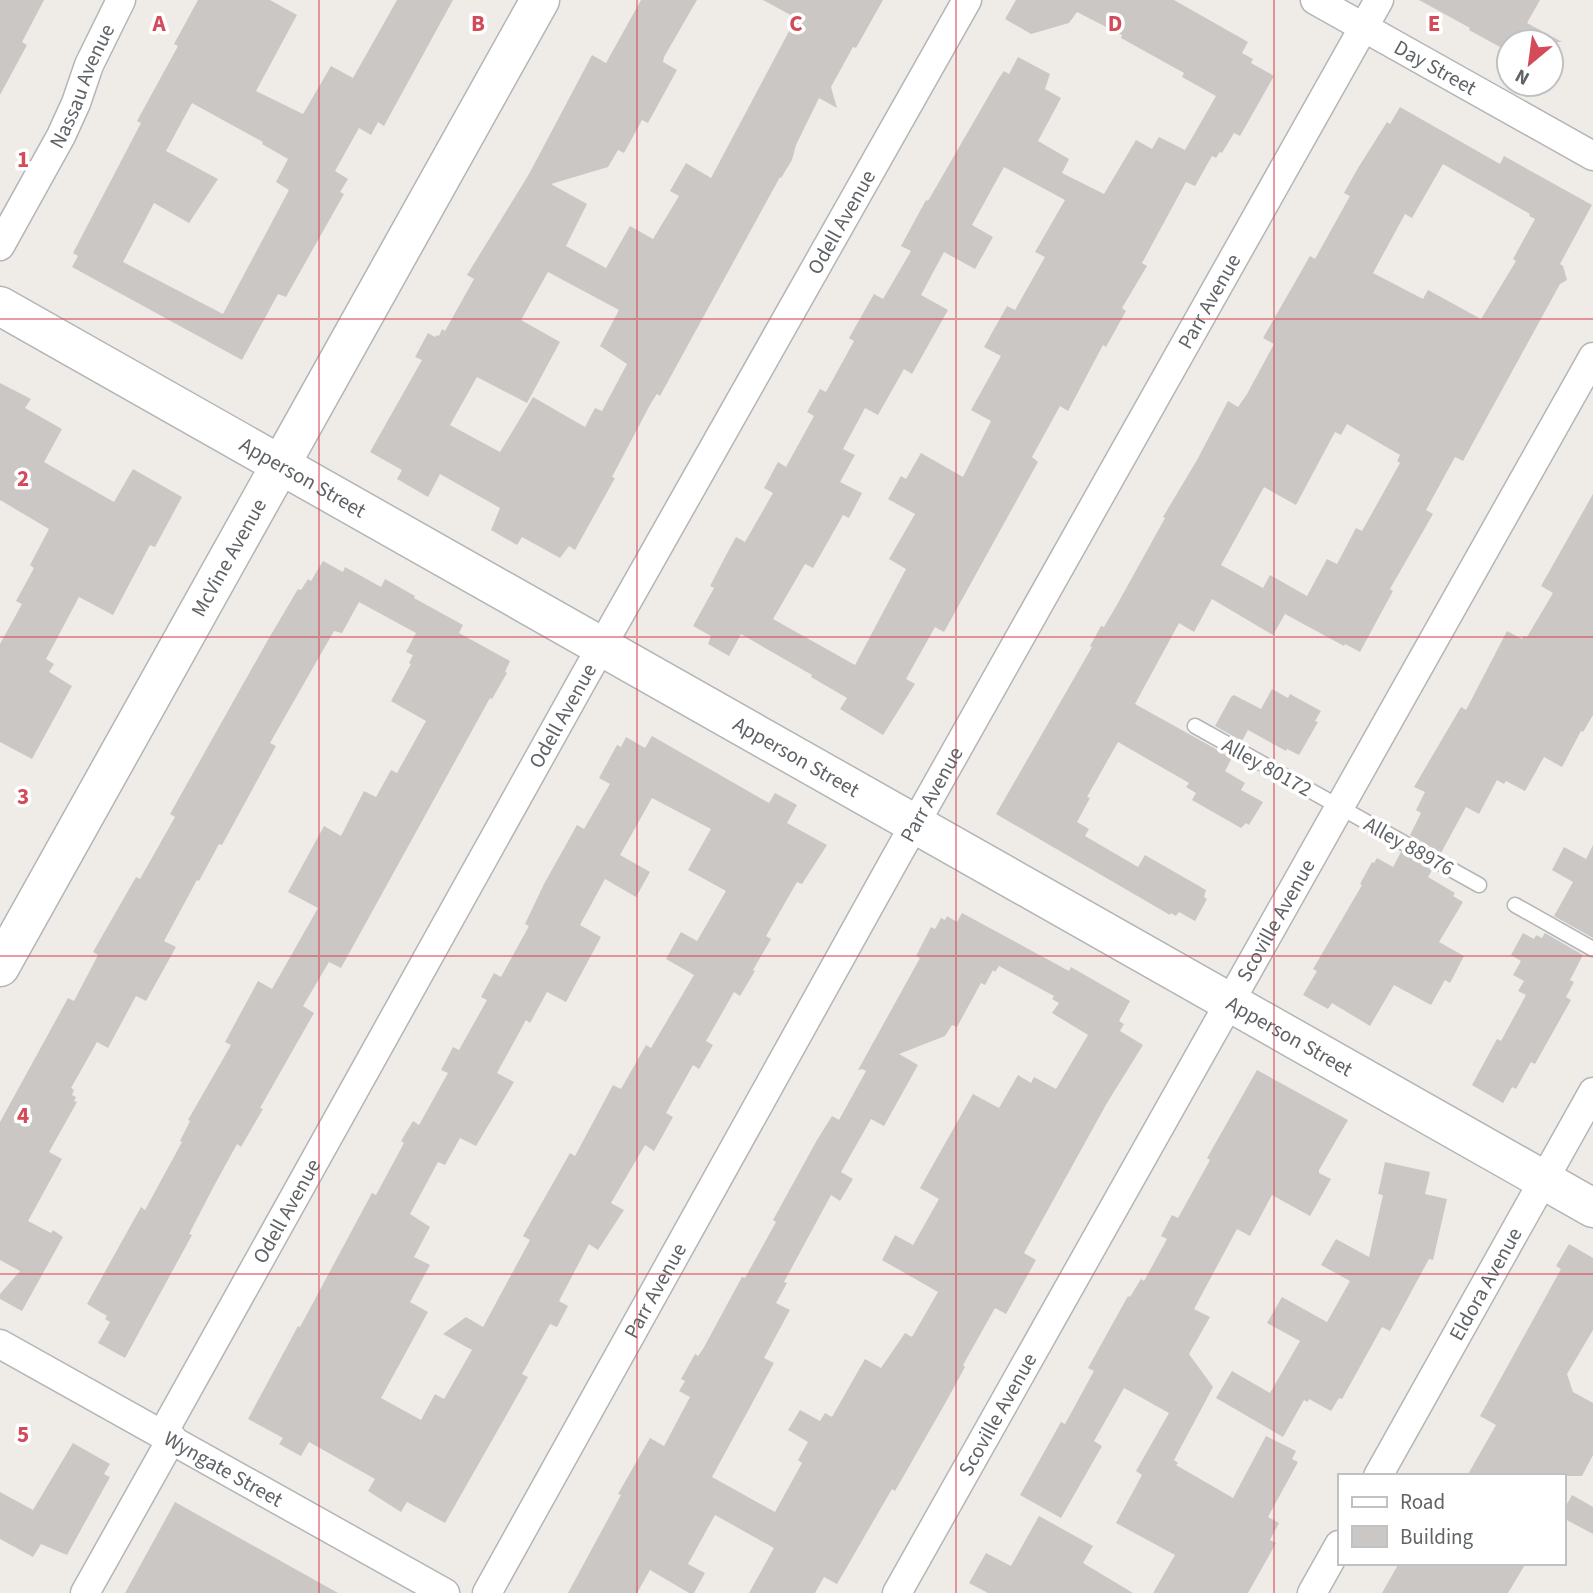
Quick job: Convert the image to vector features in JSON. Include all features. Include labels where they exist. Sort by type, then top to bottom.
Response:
[{"type":"street","name":"Nassau Avenue","points":[[0,246],[61,136],[89,65],[121,0]]},
{"type":"street","name":"McVine Avenue","points":[[0,967],[279,463],[540,0]]},
{"type":"street","name":"Odell Avenue","points":[[85,1593],[167,1436],[603,646],[967,0]]},
{"type":"street","name":"Day Street","points":[[1315,0],[1593,156]]},
{"type":"street","name":"Parr Avenue","points":[[487,1593],[915,823],[1379,0]]},
{"type":"street","name":"Apperson Street","points":[[0,306],[1593,1208]]},
{"type":"street","name":"Scoville Avenue","points":[[897,1593],[1593,357]]},
{"type":"street","name":"Eldora Avenue","points":[[1379,1474],[1593,1092]]},
{"type":"street","name":"Wyngate Street","points":[[0,1344],[445,1593]]},
{"type":"street","points":[[1312,1593],[1338,1547]]},
{"type":"lane","name":"Alley 80172","points":[[1195,726],[1340,807]]},
{"type":"lane","name":"Alley 88976","points":[[1340,807],[1479,885]]},
{"type":"lane","points":[[1515,905],[1593,949]]},
{"type":"building","points":[[0,0],[44,0],[22,42],[27,45],[0,95]]},
{"type":"building","points":[[198,0],[270,0],[297,15],[256,91],[303,114],[331,66],[353,78],[397,0],[453,0],[384,126],[378,122],[371,135],[359,128],[335,171],[348,179],[340,192],[344,194],[286,297],[278,294],[242,360],[72,267],[78,256],[73,253],[141,123],[137,121],[178,46],[174,44]],"holes":[[[192,103],[263,142],[262,144],[288,159],[276,182],[289,190],[223,314],[123,262],[154,203],[189,223],[218,179],[166,151]]]},
{"type":"building","points":[[641,0],[697,0],[664,57],[663,62],[677,70],[648,123],[642,120],[624,153],[618,150],[608,167],[551,184],[587,204],[566,246],[606,268],[630,226],[653,239],[679,196],[670,191],[686,163],[711,178],[796,18],[763,0],[883,0],[831,87],[837,108],[819,98],[796,145],[792,160],[780,177],[660,396],[657,394],[651,403],[612,477],[615,478],[575,550],[569,546],[560,558],[522,537],[517,545],[491,530],[500,508],[440,474],[428,497],[397,479],[402,470],[370,452],[422,360],[415,357],[428,333],[435,337],[439,336],[442,329],[445,331],[474,279],[467,275],[529,174],[592,55],[606,63]],"holes":[[[548,272],[619,310],[600,346],[627,364],[602,411],[595,408],[585,427],[533,397],[500,452],[450,425],[477,377],[527,403],[560,342],[521,320]]]},
{"type":"building","points":[[1016,0],[1174,0],[1248,42],[1242,53],[1253,59],[1251,63],[1274,76],[1240,136],[1234,133],[1222,153],[1216,158],[1212,156],[1195,186],[1186,182],[1142,263],[1147,266],[1122,308],[1126,311],[1106,347],[1103,345],[1068,411],[1060,406],[1032,457],[1038,462],[944,632],[935,627],[906,679],[915,684],[883,735],[840,709],[847,698],[741,634],[729,656],[708,644],[711,636],[693,626],[714,588],[710,586],[724,559],[736,537],[745,542],[773,493],[764,488],[778,462],[786,467],[814,416],[807,412],[820,389],[826,392],[854,341],[849,338],[874,294],[883,299],[911,251],[901,246],[926,200],[928,201],[999,78],[1004,71],[1009,74],[1018,57],[1050,74],[1045,89],[1061,98],[1038,141],[1069,159],[1062,173],[1104,194],[1136,140],[1152,149],[1159,137],[1185,150],[1216,96],[1182,77],[1184,73],[1121,38],[1122,35],[1077,12],[1069,23],[1031,34],[1005,19]],"holes":[[[1004,167],[1065,200],[1035,252],[1045,257],[1015,310],[1007,306],[984,347],[1001,356],[971,410],[991,421],[963,477],[921,453],[906,479],[901,476],[888,499],[915,514],[889,559],[906,569],[855,665],[773,619],[805,564],[813,568],[843,515],[849,518],[862,493],[840,482],[855,455],[843,449],[865,408],[878,415],[904,369],[912,374],[948,310],[921,295],[944,252],[975,269],[993,237],[972,225]]]},
{"type":"building","points":[[1419,0],[1540,0],[1527,23],[1536,28],[1495,28],[1495,44],[1469,30],[1470,28]]},
{"type":"building","points":[[1400,107],[1500,164],[1504,156],[1592,205],[1560,264],[1567,280],[1560,284],[1463,461],[1455,457],[1426,510],[1433,514],[1390,589],[1393,591],[1360,652],[1285,614],[1273,635],[1212,599],[1194,632],[1179,623],[1135,704],[1232,758],[1225,771],[1245,783],[1241,790],[1263,802],[1249,825],[1246,823],[1241,828],[1192,800],[1196,793],[1186,787],[1189,783],[1118,742],[1087,797],[1090,798],[1077,822],[1089,829],[1085,836],[1138,867],[1145,855],[1206,890],[1204,897],[1207,899],[1195,921],[1179,912],[1176,916],[1171,913],[1170,915],[996,814],[1092,647],[1090,646],[1101,626],[1104,627],[1118,603],[1228,401],[1238,407],[1247,394],[1274,344],[1263,338],[1310,256],[1315,259],[1350,196],[1344,193],[1358,168],[1387,122],[1390,124]],"holes":[[[1443,164],[1535,219],[1513,259],[1516,261],[1481,319],[1428,290],[1423,299],[1373,273],[1405,214],[1412,218]],[[1347,424],[1400,455],[1397,461],[1400,463],[1362,531],[1356,528],[1337,564],[1327,559],[1307,596],[1270,575],[1263,588],[1221,565],[1264,487],[1296,505],[1335,432],[1341,435]]]},
{"type":"building","points":[[0,383],[31,399],[25,408],[62,429],[44,462],[114,502],[133,469],[182,497],[155,547],[150,545],[113,615],[79,597],[46,659],[54,664],[49,672],[72,686],[32,759],[0,742],[0,644],[22,604],[16,601],[34,568],[30,565],[49,529],[0,500]]},
{"type":"building","points":[[1593,494],[1593,715],[1583,732],[1581,731],[1562,767],[1544,757],[1525,791],[1506,781],[1504,784],[1497,780],[1479,814],[1466,807],[1441,853],[1410,835],[1421,813],[1416,810],[1425,792],[1414,787],[1461,707],[1466,710],[1507,631],[1522,639],[1527,637],[1553,593],[1541,586]]},
{"type":"building","points":[[323,561],[343,572],[345,567],[381,587],[385,579],[463,625],[459,633],[510,661],[505,672],[507,673],[492,699],[490,698],[341,968],[329,962],[303,1006],[314,1013],[241,1147],[237,1144],[189,1234],[192,1235],[125,1358],[98,1343],[110,1322],[105,1319],[107,1316],[87,1304],[141,1207],[145,1210],[182,1142],[180,1141],[190,1121],[188,1120],[231,1045],[225,1042],[258,981],[272,989],[318,908],[288,892],[324,826],[341,836],[364,791],[376,797],[391,770],[397,773],[426,721],[391,701],[411,664],[409,663],[413,655],[406,652],[416,633],[359,602],[342,633],[334,631],[270,743],[276,746],[222,845],[219,844],[199,881],[197,880],[164,941],[176,947],[146,1001],[136,996],[108,1048],[97,1042],[71,1088],[74,1090],[72,1095],[76,1097],[74,1101],[77,1102],[49,1152],[62,1159],[28,1221],[51,1233],[53,1230],[63,1237],[22,1311],[0,1299],[0,1294],[20,1271],[0,1260],[0,1122],[68,998],[74,1001],[98,955],[93,952],[136,877],[140,879],[175,817],[170,814],[269,638],[298,589],[301,590],[308,579],[311,581]]},
{"type":"building","points":[[1272,689],[1288,698],[1290,694],[1321,711],[1315,721],[1318,722],[1299,755],[1287,749],[1286,751],[1248,730],[1242,741],[1215,726],[1234,695],[1261,709]]},
{"type":"building","points":[[652,736],[769,803],[775,793],[797,805],[787,823],[827,845],[802,884],[797,882],[766,936],[771,939],[753,970],[755,971],[740,996],[734,992],[706,1041],[713,1045],[699,1069],[693,1065],[666,1113],[673,1117],[654,1151],[645,1145],[611,1203],[624,1210],[598,1250],[589,1244],[559,1301],[568,1306],[557,1327],[550,1324],[522,1374],[528,1377],[445,1523],[407,1502],[401,1512],[368,1491],[375,1479],[309,1442],[301,1456],[279,1444],[283,1438],[248,1419],[372,1193],[376,1195],[404,1143],[401,1141],[413,1121],[419,1125],[448,1073],[441,1070],[453,1047],[459,1050],[487,1000],[481,997],[494,973],[501,977],[529,926],[525,924],[544,884],[577,825],[584,829],[610,784],[599,778],[617,745],[621,747],[626,737],[645,748]],"holes":[[[652,798],[711,829],[688,870],[726,891],[697,941],[681,932],[666,959],[694,975],[651,1048],[646,1045],[621,1089],[613,1085],[575,1156],[570,1153],[523,1236],[530,1240],[483,1327],[466,1317],[443,1334],[472,1350],[444,1399],[435,1394],[421,1420],[381,1398],[428,1312],[410,1302],[430,1265],[414,1257],[430,1227],[410,1214],[438,1162],[445,1165],[460,1138],[476,1146],[514,1082],[497,1073],[526,1020],[530,1023],[547,992],[566,1002],[601,937],[580,925],[605,879],[636,897],[650,872],[620,855]]]},
{"type":"building","points":[[1593,845],[1593,938],[1554,916],[1573,882],[1552,870],[1564,847],[1586,859]]},
{"type":"building","points":[[1401,852],[1432,870],[1428,877],[1455,893],[1453,896],[1463,902],[1439,942],[1464,956],[1450,983],[1445,980],[1431,1005],[1394,985],[1370,1026],[1332,1003],[1328,1009],[1303,995],[1317,971],[1313,969],[1362,885],[1360,884],[1372,862],[1377,858],[1393,867]]},
{"type":"building","points":[[962,913],[1069,971],[1071,967],[1130,1001],[1119,1021],[1124,1024],[1120,1031],[1143,1045],[1107,1103],[1024,1253],[1036,1260],[1006,1314],[995,1308],[895,1491],[892,1489],[837,1584],[824,1577],[815,1593],[749,1593],[774,1548],[715,1515],[688,1564],[705,1573],[694,1593],[689,1593],[650,1570],[637,1593],[568,1593],[650,1438],[664,1446],[690,1397],[679,1391],[685,1381],[681,1379],[695,1354],[698,1356],[703,1349],[742,1277],[745,1278],[817,1140],[832,1116],[839,1120],[866,1071],[858,1070],[920,958],[916,956],[931,927],[935,929],[941,918],[945,920],[947,916],[957,922]],"holes":[[[999,966],[1054,996],[1052,999],[1059,1003],[1052,1013],[1088,1035],[1056,1089],[1034,1077],[1031,1083],[1018,1075],[999,1108],[973,1094],[920,1188],[939,1199],[913,1245],[895,1235],[882,1260],[938,1292],[912,1337],[905,1333],[881,1368],[865,1359],[832,1417],[825,1413],[820,1421],[800,1410],[788,1430],[808,1442],[798,1460],[802,1463],[775,1512],[712,1477],[774,1363],[764,1358],[790,1310],[776,1303],[787,1283],[784,1282],[831,1195],[840,1201],[853,1179],[841,1172],[871,1119],[884,1126],[918,1065],[899,1054],[945,1036],[952,1025],[957,1027],[981,983],[985,985],[993,970],[995,972]]]},
{"type":"building","points":[[1523,933],[1534,939],[1536,935],[1542,938],[1545,933],[1583,955],[1570,980],[1574,982],[1566,997],[1571,1000],[1535,1064],[1531,1062],[1516,1089],[1512,1087],[1503,1103],[1472,1085],[1497,1039],[1501,1041],[1526,995],[1518,991],[1524,981],[1513,975],[1521,961],[1511,955]]},
{"type":"building","points":[[1257,1070],[1348,1120],[1319,1170],[1319,1173],[1331,1179],[1310,1216],[1272,1195],[1250,1236],[1237,1229],[1194,1309],[1210,1317],[1189,1354],[1213,1387],[1174,1460],[1178,1463],[1176,1465],[1233,1498],[1266,1436],[1296,1451],[1292,1459],[1298,1462],[1268,1517],[1279,1523],[1270,1540],[1276,1543],[1248,1593],[1153,1593],[1175,1555],[1116,1523],[1142,1475],[1136,1471],[1169,1413],[1124,1388],[1094,1441],[1102,1446],[1061,1518],[1020,1495],[1061,1422],[1065,1424],[1094,1371],[1088,1368],[1128,1296],[1130,1297],[1141,1279],[1144,1281],[1167,1239],[1161,1236],[1172,1215],[1178,1218],[1210,1160],[1207,1158]]},
{"type":"building","points":[[1385,1162],[1430,1172],[1425,1194],[1447,1199],[1433,1260],[1429,1259],[1390,1331],[1382,1327],[1342,1399],[1339,1398],[1331,1411],[1309,1399],[1308,1402],[1304,1400],[1283,1437],[1216,1398],[1232,1371],[1270,1393],[1300,1341],[1267,1323],[1282,1297],[1327,1322],[1350,1281],[1321,1265],[1336,1239],[1369,1257],[1383,1195],[1378,1194]]},
{"type":"building","points":[[1569,1244],[1593,1258],[1593,1330],[1567,1374],[1573,1392],[1593,1403],[1593,1455],[1582,1476],[1468,1474],[1496,1425],[1480,1416],[1561,1269],[1556,1266]]},
{"type":"building","points":[[73,1443],[110,1464],[104,1474],[110,1477],[67,1555],[41,1544],[33,1557],[0,1539],[0,1492],[33,1510]]},
{"type":"building","points":[[1572,1495],[1593,1507],[1593,1534],[1565,1519],[1565,1507]]},
{"type":"building","points":[[175,1502],[338,1593],[125,1593]]},
{"type":"building","points":[[1039,1516],[1093,1546],[1083,1563],[1133,1593],[988,1593],[969,1583],[986,1553],[1011,1566]]},
{"type":"building","points":[[1398,1565],[1525,1565],[1508,1593],[1382,1593]]}]
